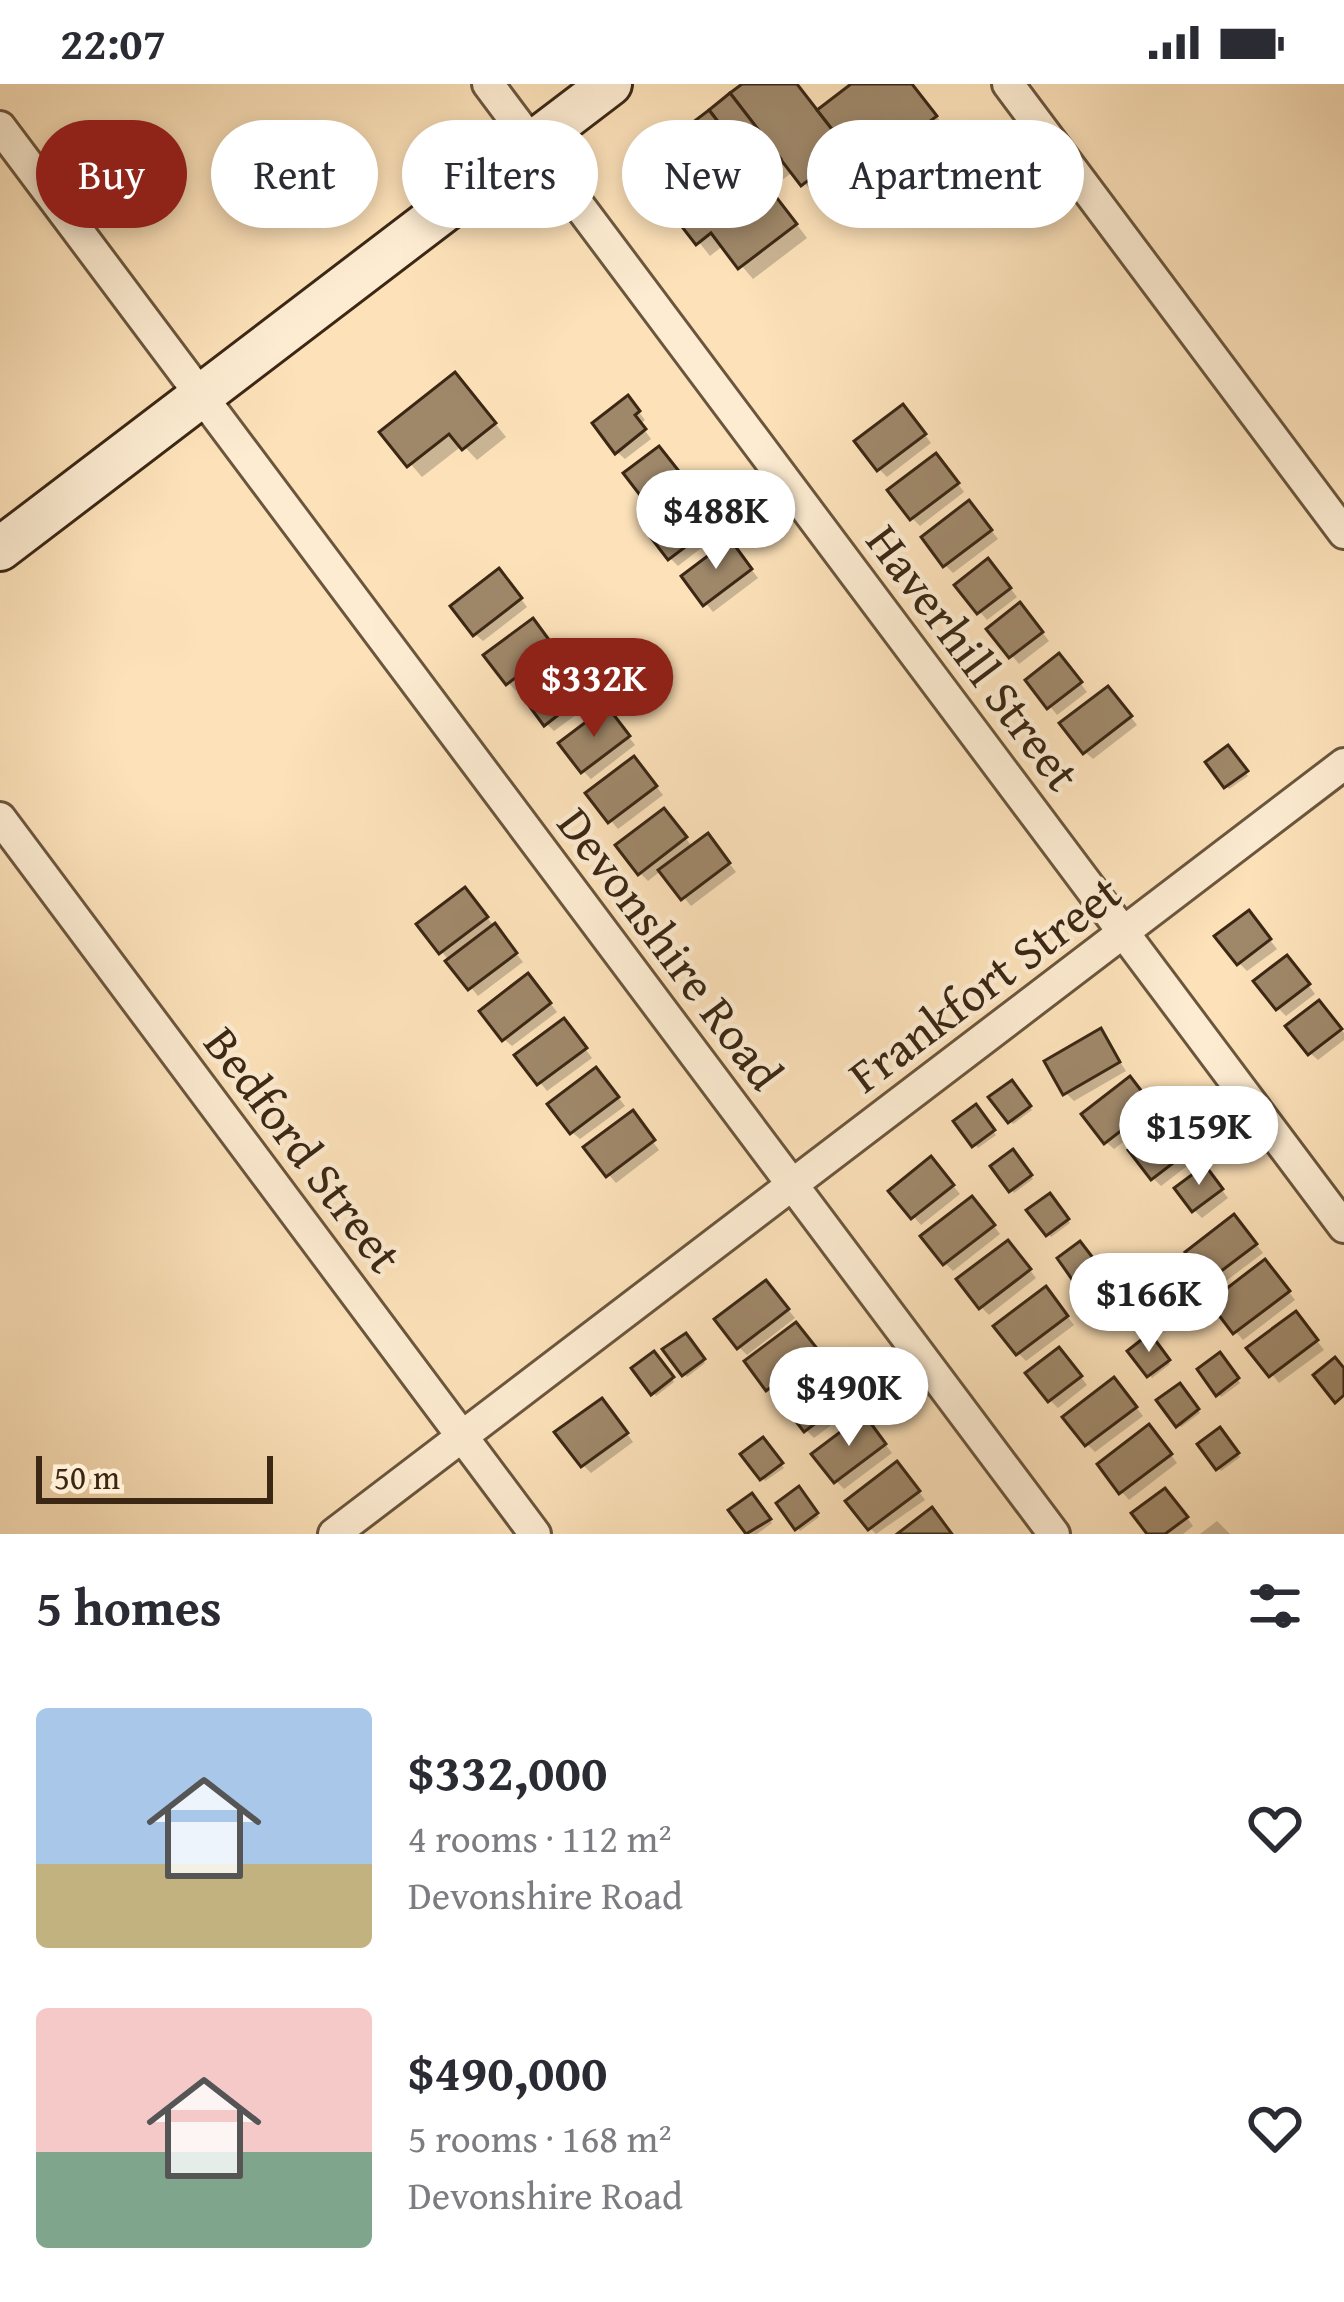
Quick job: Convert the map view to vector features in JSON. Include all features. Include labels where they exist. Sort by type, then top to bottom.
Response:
[{"type":"main road","points":[[562,120],[610,84]]},
{"type":"main road","points":[[0,548],[420,228]]},
{"type":"street","name":"Haverhill Street","points":[[488,84],[515,120]]},
{"type":"street","points":[[1008,84],[1344,533]]},
{"type":"street","name":"Devonshire Road","points":[[0,128],[1054,1534]]},
{"type":"street","name":"Haverhill Street","points":[[596,228],[1344,1227]]},
{"type":"street","name":"Frankfort Street","points":[[334,1534],[1344,764]]},
{"type":"street","name":"Bedford Street","points":[[0,818],[535,1534]]},
{"type":"building","points":[[742,84],[797,84],[825,120],[807,120],[807,181],[801,186],[783,162],[783,120],[751,120],[730,93]]},
{"type":"building","points":[[851,84],[912,84],[937,116],[932,120],[825,120],[817,110]]},
{"type":"building","points":[[730,93],[751,120],[717,120],[709,110]]},
{"type":"building","points":[[709,110],[717,120],[696,120]]},
{"type":"building","points":[[783,206],[797,224],[738,269],[711,233],[696,245],[683,228],[783,228]]},
{"type":"building","points":[[455,372],[496,423],[462,450],[449,434],[407,467],[379,432]]},
{"type":"building","points":[[628,395],[646,429],[615,454],[592,423]]},
{"type":"building","points":[[903,404],[926,434],[877,471],[854,441]]},
{"type":"building","points":[[659,446],[682,475],[646,503],[623,473]]},
{"type":"building","points":[[936,453],[959,483],[910,520],[887,490]]},
{"type":"building","points":[[694,493],[717,523],[668,560],[645,530]]},
{"type":"building","points":[[969,500],[992,530],[943,567],[921,537]]},
{"type":"building","points":[[730,539],[752,569],[703,606],[681,576]]},
{"type":"building","points":[[988,558],[1011,588],[977,614],[954,585]]},
{"type":"building","points":[[499,568],[522,598],[473,636],[450,606]]},
{"type":"building","points":[[1020,602],[1043,632],[1009,658],[986,629]]},
{"type":"building","points":[[533,618],[555,648],[506,685],[483,655]]},
{"type":"building","points":[[1059,653],[1082,682],[1047,709],[1025,680]]},
{"type":"building","points":[[570,659],[593,688],[544,726],[522,696]]},
{"type":"building","points":[[1108,686],[1132,716],[1083,754],[1059,723]]},
{"type":"building","points":[[607,706],[630,736],[581,773],[558,743]]},
{"type":"building","points":[[1228,745],[1248,771],[1224,788],[1205,762]]},
{"type":"building","points":[[634,756],[657,786],[608,823],[585,793]]},
{"type":"building","points":[[664,808],[687,837],[638,875],[615,845]]},
{"type":"building","points":[[708,833],[730,863],[681,900],[658,870]]},
{"type":"building","points":[[465,887],[488,917],[439,954],[416,924]]},
{"type":"building","points":[[1249,910],[1271,939],[1237,965],[1214,936]]},
{"type":"building","points":[[495,923],[517,953],[468,990],[445,961]]},
{"type":"building","points":[[1287,955],[1310,984],[1276,1010],[1253,981]]},
{"type":"building","points":[[528,973],[551,1003],[502,1041],[479,1011]]},
{"type":"building","points":[[1319,1000],[1342,1029],[1308,1055],[1285,1026]]},
{"type":"building","points":[[564,1018],[587,1048],[537,1085],[514,1055]]},
{"type":"building","points":[[1101,1028],[1120,1062],[1063,1095],[1044,1061]]},
{"type":"building","points":[[596,1067],[619,1097],[570,1134],[547,1104]]},
{"type":"building","points":[[1130,1076],[1153,1106],[1104,1144],[1081,1114]]},
{"type":"building","points":[[1012,1080],[1031,1106],[1008,1123],[988,1097]]},
{"type":"building","points":[[976,1104],[995,1130],[972,1147],[953,1121]]},
{"type":"building","points":[[633,1110],[655,1140],[606,1177],[583,1147]]},
{"type":"building","points":[[1163,1124],[1185,1154],[1151,1180],[1128,1150]]},
{"type":"building","points":[[1013,1149],[1032,1175],[1009,1192],[990,1166]]},
{"type":"building","points":[[931,1156],[954,1185],[911,1219],[888,1191]]},
{"type":"building","points":[[1205,1165],[1223,1189],[1192,1212],[1174,1188]]},
{"type":"building","points":[[1050,1193],[1069,1219],[1046,1236],[1026,1210]]},
{"type":"building","points":[[972,1196],[995,1225],[943,1265],[920,1236]]},
{"type":"building","points":[[1234,1214],[1257,1244],[1208,1281],[1185,1252]]},
{"type":"building","points":[[1008,1240],[1031,1269],[979,1309],[956,1279]]},
{"type":"building","points":[[1080,1241],[1100,1267],[1076,1285],[1057,1258]]},
{"type":"building","points":[[1265,1259],[1290,1291],[1233,1334],[1209,1302]]},
{"type":"building","points":[[766,1280],[789,1309],[737,1349],[714,1319]]},
{"type":"building","points":[[1046,1286],[1068,1316],[1016,1355],[993,1326]]},
{"type":"building","points":[[1296,1311],[1318,1340],[1269,1377],[1246,1348]]},
{"type":"building","points":[[796,1322],[819,1351],[766,1391],[744,1361]]},
{"type":"building","points":[[686,1333],[705,1359],[682,1376],[662,1349]]},
{"type":"building","points":[[1150,1333],[1170,1360],[1147,1377],[1127,1351]]},
{"type":"building","points":[[1059,1347],[1082,1376],[1048,1402],[1025,1373]]},
{"type":"building","points":[[654,1351],[674,1377],[651,1395],[631,1368]]},
{"type":"building","points":[[1220,1352],[1239,1378],[1216,1396],[1197,1369]]},
{"type":"building","points":[[1335,1357],[1344,1368],[1344,1395],[1335,1403],[1313,1375]]},
{"type":"building","points":[[834,1363],[856,1393],[804,1432],[781,1402]]},
{"type":"building","points":[[1114,1377],[1137,1407],[1085,1446],[1062,1417]]},
{"type":"building","points":[[1180,1383],[1199,1409],[1176,1427],[1156,1400]]},
{"type":"building","points":[[602,1398],[628,1433],[581,1467],[554,1432]]},
{"type":"building","points":[[864,1414],[886,1444],[834,1483],[811,1454]]},
{"type":"building","points":[[1149,1424],[1172,1454],[1119,1494],[1097,1464]]},
{"type":"building","points":[[1220,1427],[1239,1453],[1216,1470],[1197,1444]]},
{"type":"building","points":[[763,1437],[783,1463],[760,1480],[740,1454]]},
{"type":"building","points":[[897,1461],[920,1491],[868,1530],[845,1501]]},
{"type":"building","points":[[799,1486],[818,1513],[795,1530],[776,1503]]},
{"type":"building","points":[[1165,1488],[1188,1517],[1165,1534],[1147,1534],[1131,1513]]},
{"type":"building","points":[[752,1493],[771,1519],[746,1534],[728,1510]]},
{"type":"building","points":[[932,1507],[952,1534],[897,1534]]}]
